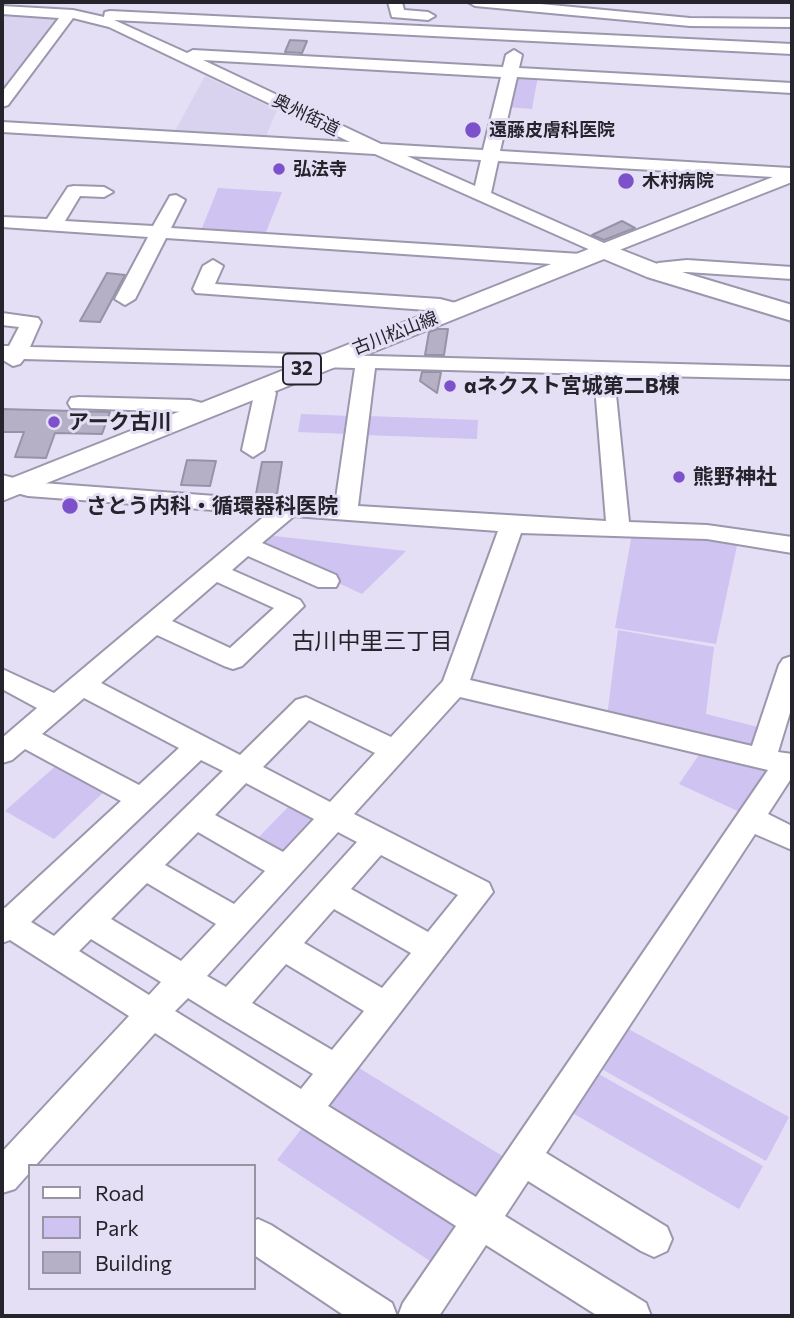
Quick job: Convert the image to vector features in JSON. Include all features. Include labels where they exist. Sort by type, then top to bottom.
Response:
[{"type":"main road","points":[[592,255],[792,313]]},
{"type":"main road","name":"古川松山線","points":[[8,486],[592,255]]},
{"type":"street","points":[[395,2],[397,14],[483,27],[518,36],[792,49]]},
{"type":"street","points":[[483,27],[476,2],[652,19],[792,23]]},
{"type":"street","points":[[641,2],[652,19]]},
{"type":"street","name":"奥州街道","points":[[2,10],[128,14],[180,54],[370,146],[481,196],[592,255]]},
{"type":"street","points":[[2,102],[71,14]]},
{"type":"street","points":[[128,14],[309,17],[483,27]]},
{"type":"street","points":[[481,196],[518,36]]},
{"type":"street","points":[[180,54],[792,88]]},
{"type":"street","points":[[2,125],[792,168]]},
{"type":"street","points":[[491,153],[792,175]]},
{"type":"street","points":[[2,222],[592,255],[792,175]]},
{"type":"street","points":[[53,225],[74,191],[104,192]]},
{"type":"street","points":[[125,299],[176,200]]},
{"type":"street","points":[[121,230],[132,207]]},
{"type":"street","points":[[213,265],[203,289],[440,305],[456,309]]},
{"type":"street","points":[[656,272],[665,267],[687,266],[792,273]]},
{"type":"street","points":[[2,319],[32,322],[10,356]]},
{"type":"street","points":[[10,356],[634,372],[792,373]]},
{"type":"street","points":[[316,364],[365,369],[397,366]]},
{"type":"street","points":[[346,511],[365,369]]},
{"type":"street","points":[[549,370],[604,375],[634,372],[792,380]]},
{"type":"street","points":[[604,375],[618,527]]},
{"type":"street","points":[[253,450],[265,393],[258,387]]},
{"type":"street","points":[[79,403],[190,406],[202,410]]},
{"type":"street","points":[[8,486],[512,525],[707,532],[792,545]]},
{"type":"street","points":[[141,799],[8,747],[289,507]]},
{"type":"street","points":[[8,1160],[153,1013],[456,685],[512,525]]},
{"type":"street","points":[[245,545],[327,581]]},
{"type":"street","points":[[154,623],[233,660],[291,606],[214,571]]},
{"type":"street","points":[[416,1316],[750,818],[780,762],[792,665]]},
{"type":"street","points":[[2,678],[56,706]]},
{"type":"street","points":[[82,685],[478,892],[305,1109]]},
{"type":"street","points":[[456,685],[480,694],[780,762]]},
{"type":"street","points":[[57,953],[306,707],[395,751]]},
{"type":"street","points":[[198,746],[4,924],[57,953],[632,1316]]},
{"type":"street","points":[[195,817],[286,868]]},
{"type":"street","points":[[750,818],[792,839]]},
{"type":"street","points":[[229,1006],[377,839]]},
{"type":"street","points":[[144,867],[237,921]]},
{"type":"street","points":[[330,892],[432,950]]},
{"type":"street","points":[[89,922],[336,1070]]},
{"type":"street","points":[[282,946],[386,1007]]},
{"type":"street","points":[[523,1158],[654,1239]]},
{"type":"street","points":[[258,1237],[378,1316]]},
{"type":"shaded area","points":[[2,14],[58,17],[2,89]]},
{"type":"shaded area","points":[[205,76],[277,110],[266,136],[175,131]]},
{"type":"green space","points":[[512,74],[538,76],[532,109],[505,107]]},
{"type":"green space","points":[[218,188],[282,192],[264,237],[200,233]]},
{"type":"green space","points":[[301,414],[351,416],[348,434],[298,432]]},
{"type":"green space","points":[[367,416],[478,420],[477,439],[364,435]]},
{"type":"green space","points":[[655,533],[738,541],[716,644],[615,628],[632,534]]},
{"type":"green space","points":[[266,535],[406,551],[362,594],[256,545]]},
{"type":"green space","points":[[618,630],[714,647],[706,714],[762,728],[756,753],[607,717]]},
{"type":"green space","points":[[703,749],[773,767],[742,813],[679,784]]},
{"type":"green space","points":[[59,763],[107,789],[54,839],[5,811]]},
{"type":"green space","points":[[291,804],[319,818],[282,856],[255,841]]},
{"type":"green space","points":[[625,1027],[789,1117],[766,1161],[598,1067]]},
{"type":"green space","points":[[351,1063],[504,1157],[471,1204],[316,1106]]},
{"type":"green space","points":[[595,1072],[763,1166],[739,1209],[569,1111]]},
{"type":"green space","points":[[306,1123],[460,1222],[433,1263],[277,1160]]},
{"type":"building","points":[[290,40],[307,41],[302,53],[285,52]]},
{"type":"building","points":[[622,221],[635,228],[604,240],[592,235]]},
{"type":"building","points":[[107,273],[125,275],[100,322],[80,321]]},
{"type":"building","points":[[448,329],[444,355],[425,355],[429,332]]},
{"type":"building","points":[[422,372],[441,372],[437,393],[420,381]]},
{"type":"building","name":"アーク古川","points":[[2,409],[110,412],[102,434],[55,433],[46,458],[15,457],[24,432],[2,432]]},
{"type":"building","points":[[187,460],[216,461],[210,486],[181,485]]},
{"type":"building","points":[[262,462],[282,462],[277,494],[256,494]]},
{"type":"place","name":"遠藤皮膚科医院","points":[[473,130]]},
{"type":"place","name":"弘法寺","points":[[279,169]]},
{"type":"place","name":"木村病院","points":[[626,181]]},
{"type":"place","name":"αネクスト宮城第二B棟","points":[[450,386]]},
{"type":"place","name":"アーク古川","points":[[54,422]]},
{"type":"place","name":"熊野神社","points":[[679,477]]},
{"type":"place","name":"さとう内科・循環器科医院","points":[[70,506]]},
{"type":"district","name":"古川中里三丁目","points":[[372,641]]}]
